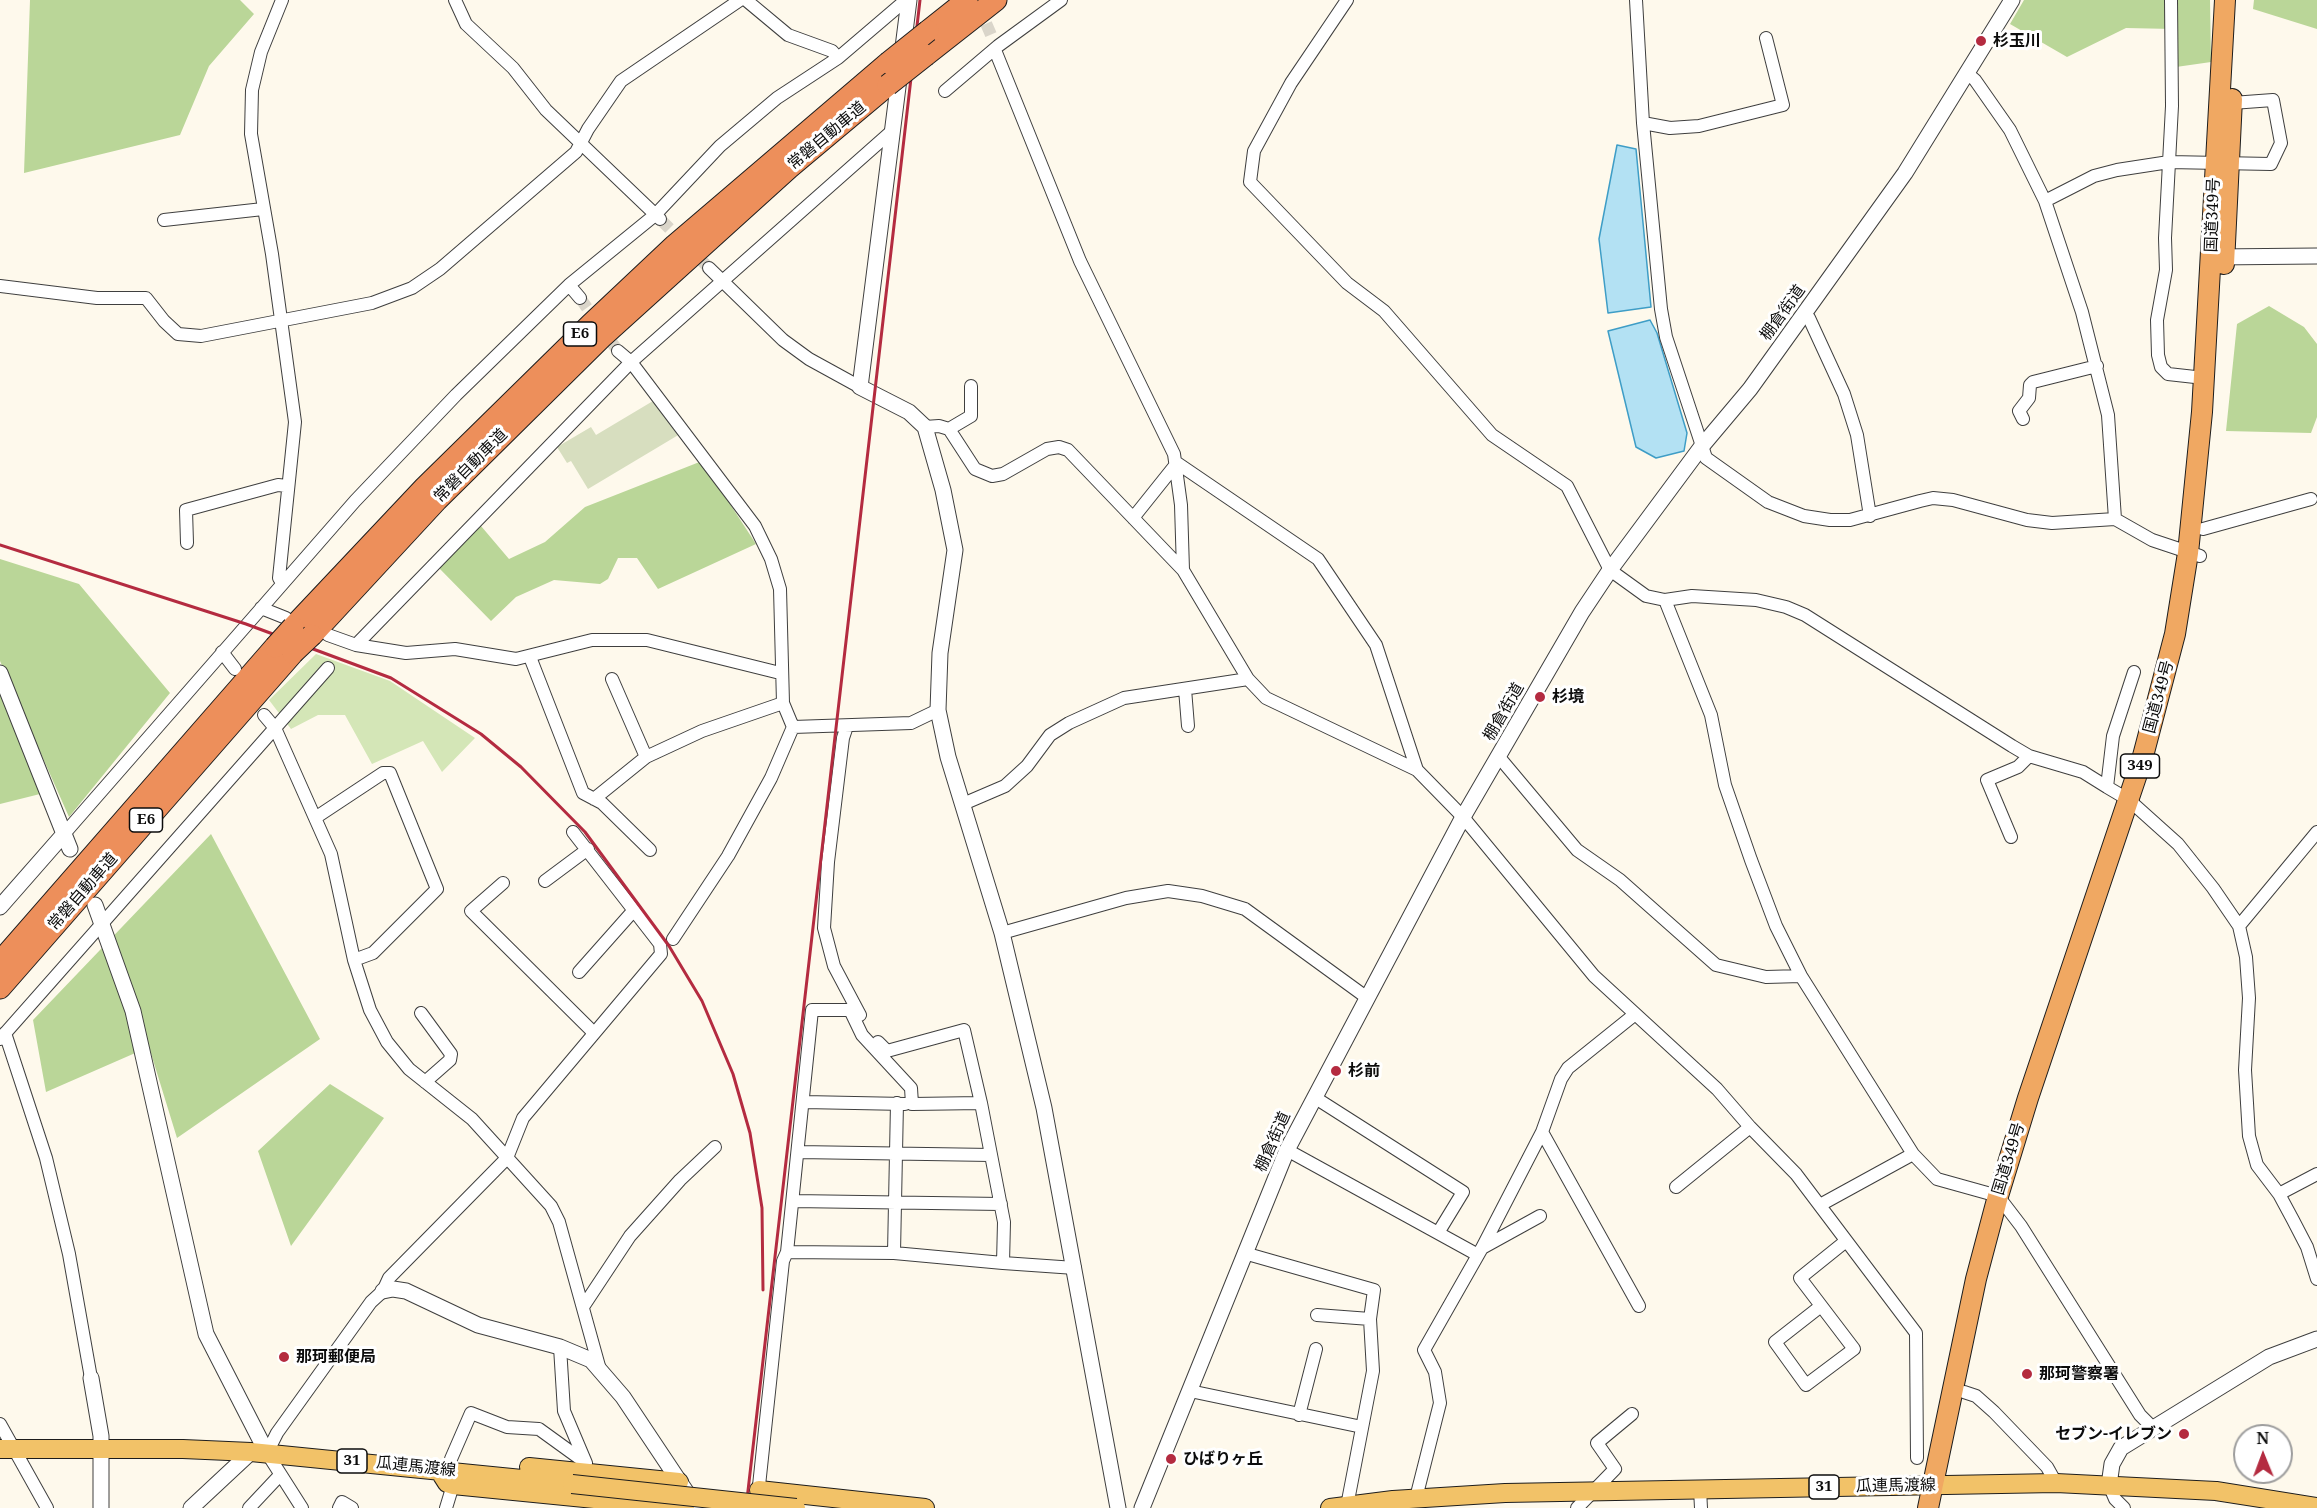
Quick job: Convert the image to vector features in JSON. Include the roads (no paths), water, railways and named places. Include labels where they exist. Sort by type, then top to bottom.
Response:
[{"type":"highway","name":"常磐自動車道","points":[[0,962],[304,628],[425,487],[591,324],[693,230],[888,63],[967,0]]},
{"type":"highway","name":"常磐自動車道","points":[[304,628],[601,338],[789,168],[996,0]]},
{"type":"highway","name":"国道349号","points":[[1928,1508],[1939,1485],[1964,1392],[2003,1203],[2028,1098],[2134,804],[2194,554],[2203,529],[2223,162],[2224,0]]},
{"type":"highway","name":"国道349号","points":[[2223,162],[2232,102],[2237,0]]},
{"type":"highway","name":"国道349号","points":[[2194,554],[2204,378],[2218,258]]},
{"type":"highway","name":"常磐自動車道","points":[[0,988],[284,650]]},
{"type":"highway","name":"国道349号","points":[[1942,1508],[1939,1485],[1976,1279],[2003,1203]]},
{"type":"main road","name":"瓜連馬渡線","points":[[7,1449],[259,1453],[445,1464],[572,1484],[796,1508]]},
{"type":"main road","points":[[679,1482],[590,1468],[445,1464],[445,1480],[453,1485],[599,1504],[685,1508]]},
{"type":"main road","name":"瓜連馬渡線","points":[[1339,1507],[1394,1504],[1416,1498],[1458,1501],[1593,1491],[2056,1483],[2216,1491],[2317,1507]]},
{"type":"main road","points":[[758,1499],[925,1508]]},
{"type":"street","points":[[282,0],[267,34],[252,90],[251,134],[295,422],[279,578],[282,583]]},
{"type":"street","points":[[455,0],[466,24],[513,68],[546,110],[658,217]]},
{"type":"street","points":[[0,286],[97,298],[147,297],[164,321],[178,334],[201,336],[372,303],[412,288],[502,217],[576,152],[621,81],[740,0]]},
{"type":"street","points":[[746,0],[789,35],[832,51],[838,58]]},
{"type":"street","points":[[0,908],[282,583],[355,501],[456,395],[569,285],[658,217],[720,146],[777,98],[838,58],[907,0]]},
{"type":"street","points":[[860,387],[907,0]]},
{"type":"street","points":[[945,91],[995,44],[1061,0]]},
{"type":"street","points":[[1347,0],[1291,83],[1254,151],[1250,182],[1347,283],[1384,311],[1492,435],[1567,486],[1610,570],[1646,596],[1665,600],[1692,596],[1755,600],[1786,607],[1806,615],[2030,756],[2083,772],[2134,804],[2178,844],[2196,865],[2238,926],[2246,957],[2249,998],[2245,1070],[2249,1136],[2257,1165],[2279,1194],[2307,1247],[2317,1279]]},
{"type":"street","points":[[1636,0],[1643,123],[1665,337],[1706,458],[1768,502],[1786,511],[1830,520],[1870,516],[1933,498],[1953,500],[2027,520],[2052,523],[2115,519],[2152,540],[2194,554]]},
{"type":"street","name":"棚倉街道","points":[[1142,1508],[1287,1150],[1462,817],[1582,612],[1610,570],[1702,446],[1750,388],[1905,173],[2012,0]]},
{"type":"street","points":[[2171,0],[2172,106],[2164,238],[2166,270],[2157,320],[2158,355],[2161,367],[2168,374],[2204,378]]},
{"type":"street","points":[[1643,123],[1670,128],[1699,126],[1783,105],[1766,38]]},
{"type":"street","points":[[995,44],[1080,261],[1177,463],[1183,570]]},
{"type":"street","points":[[1968,74],[1976,80],[2010,130],[2045,201],[2082,312],[2108,415],[2115,519]]},
{"type":"street","points":[[2045,201],[2094,176],[2169,162],[2271,164],[2281,142],[2273,100],[2232,102]]},
{"type":"street","points":[[356,645],[631,362],[892,131]]},
{"type":"street","points":[[164,220],[263,209]]},
{"type":"street","points":[[2218,258],[2317,256]]},
{"type":"street","points":[[709,268],[783,340],[809,359],[909,412],[925,427],[944,490],[955,550],[940,653],[938,710],[948,757],[1002,933],[1044,1108],[1118,1508]]},
{"type":"street","points":[[569,285],[580,298]]},
{"type":"street","points":[[1804,315],[1809,318],[1844,394],[1857,435],[1870,516]]},
{"type":"street","points":[[618,351],[631,362],[755,526],[771,559],[780,589],[780,673],[783,703],[793,727],[771,778],[728,856],[673,939]]},
{"type":"street","points":[[2022,419],[2019,411],[2029,398],[2030,385],[2033,382],[2097,366]]},
{"type":"street","points":[[949,429],[971,416],[971,386]]},
{"type":"street","points":[[925,427],[939,426],[949,429],[975,469],[992,476],[1003,474],[1047,449],[1059,447],[1068,450],[1183,570],[1248,679],[1266,698],[1417,770],[1462,817],[1594,976],[1717,1089],[1796,1174],[1916,1333],[1917,1458]]},
{"type":"street","points":[[1133,518],[1177,463]]},
{"type":"street","points":[[1177,463],[1318,558],[1376,645],[1417,770]]},
{"type":"street","points":[[187,543],[186,510],[278,485],[287,486]]},
{"type":"street","points":[[2203,529],[2311,499]]},
{"type":"street","points":[[1665,600],[1712,715],[1725,785],[1751,860],[1776,926],[1801,976],[1913,1154],[1937,1179],[2003,1203],[2140,1415],[2151,1427]]},
{"type":"street","points":[[261,608],[304,628],[356,645],[406,653],[455,650],[516,659],[592,640],[647,640],[780,673]]},
{"type":"street","points":[[222,652],[235,669]]},
{"type":"street","points":[[530,657],[583,793],[602,803],[650,850]]},
{"type":"street","points":[[101,1508],[102,1449],[69,1254],[46,1158],[3,1036],[328,668]]},
{"type":"street","points":[[2107,787],[2114,736],[2134,672]]},
{"type":"street","points":[[0,673],[70,849]]},
{"type":"street","points":[[612,679],[646,757]]},
{"type":"street","points":[[963,804],[1005,786],[1027,766],[1050,735],[1069,723],[1124,698],[1248,679]]},
{"type":"street","points":[[1185,689],[1188,726]]},
{"type":"street","points":[[594,799],[646,757],[702,731],[783,703]]},
{"type":"street","points":[[793,727],[911,723],[938,710]]},
{"type":"street","points":[[264,715],[275,728],[337,872],[354,960],[370,1010],[387,1042],[409,1069],[472,1119],[551,1206],[559,1222],[599,1366]]},
{"type":"street","points":[[847,726],[843,738],[828,862],[824,928],[834,966],[869,1033],[887,1051],[964,1030],[1001,1204],[1006,1238],[1003,1263]]},
{"type":"street","points":[[2011,837],[1987,780],[2018,767],[2030,756]]},
{"type":"street","points":[[1499,757],[1577,850],[1620,880],[1716,965],[1766,977],[1801,976]]},
{"type":"street","points":[[315,818],[383,773],[390,773],[437,889],[373,953],[354,960]]},
{"type":"street","points":[[190,1508],[259,1453],[277,1433],[371,1302],[383,1291],[389,1278],[507,1158],[523,1118],[661,954],[660,944],[573,832]]},
{"type":"street","points":[[2238,926],[2317,832]]},
{"type":"street","points":[[545,881],[588,849]]},
{"type":"street","points":[[503,883],[471,911],[594,1033]]},
{"type":"street","points":[[1002,933],[1126,898],[1167,891],[1202,896],[1245,909],[1366,997]]},
{"type":"street","points":[[95,905],[133,1011],[206,1334],[259,1453],[280,1474],[302,1508]]},
{"type":"street","points":[[579,972],[634,910]]},
{"type":"street","points":[[758,1499],[783,1261],[787,1252],[804,1102],[812,1010],[850,1010],[862,1035],[911,1088],[912,1104]]},
{"type":"street","points":[[421,1013],[451,1054],[450,1060],[425,1082]]},
{"type":"street","points":[[1416,1498],[1440,1403],[1435,1372],[1424,1350],[1480,1252],[1542,1132],[1568,1068],[1634,1015]]},
{"type":"street","points":[[1314,1096],[1463,1192],[1438,1233]]},
{"type":"street","points":[[804,1102],[981,1103]]},
{"type":"street","points":[[894,1253],[897,1103]]},
{"type":"street","points":[[1676,1187],[1750,1127]]},
{"type":"street","points":[[1542,1132],[1639,1306]]},
{"type":"street","points":[[583,1307],[630,1236],[680,1180],[715,1147]]},
{"type":"street","points":[[1287,1150],[1438,1233],[1480,1252]]},
{"type":"street","points":[[798,1152],[991,1155]]},
{"type":"street","points":[[1820,1205],[1913,1154]]},
{"type":"street","points":[[2279,1194],[2317,1174]]},
{"type":"street","points":[[793,1201],[1001,1204]]},
{"type":"street","points":[[1480,1252],[1540,1216]]},
{"type":"street","points":[[1821,1306],[1775,1342],[1806,1385],[1854,1350],[1821,1306],[1800,1278],[1846,1241]]},
{"type":"street","points":[[787,1252],[894,1253],[1075,1268]]},
{"type":"street","points":[[1244,1253],[1374,1290],[1370,1319],[1373,1371],[1362,1427],[1339,1507]]},
{"type":"street","points":[[383,1291],[393,1289],[406,1291],[478,1325],[560,1347],[582,1355],[599,1366],[623,1397],[697,1508]]},
{"type":"street","points":[[1317,1316],[1370,1319]]},
{"type":"street","points":[[2124,1508],[2115,1499],[2109,1485],[2112,1464],[2121,1448],[2151,1427],[2269,1357],[2317,1339]]},
{"type":"street","points":[[560,1347],[564,1411],[590,1468]]},
{"type":"street","points":[[1299,1415],[1317,1349]]},
{"type":"street","points":[[1190,1391],[1362,1427]]},
{"type":"street","points":[[1964,1392],[1976,1396],[1994,1412],[2047,1467],[2056,1483]]},
{"type":"street","points":[[445,1464],[471,1413],[507,1427],[539,1429],[590,1468]]},
{"type":"street","points":[[1577,1508],[1615,1469],[1597,1443],[1632,1414]]},
{"type":"street","points":[[0,1424],[7,1449],[47,1508]]},
{"type":"street","points":[[249,1508],[280,1474]]},
{"type":"street","points":[[446,1508],[453,1485]]},
{"type":"street","points":[[1700,1489],[1701,1508]]},
{"type":"street","points":[[339,1508],[342,1502],[352,1508]]},
{"type":"water","points":[[1617,145],[1636,149],[1651,307],[1608,313],[1599,239]]},
{"type":"water","points":[[1650,320],[1657,333],[1687,433],[1684,451],[1656,458],[1636,447],[1608,331]]},
{"type":"tunnel","points":[[979,7],[992,37]]},
{"type":"tunnel","points":[[661,220],[709,268]]},
{"type":"tunnel","points":[[580,298],[618,351]]},
{"type":"railway","points":[[746,1508],[920,0]]},
{"type":"railway","points":[[0,545],[246,624],[391,678],[481,734],[521,767],[585,832],[669,946],[702,1001],[733,1074],[750,1133],[762,1208],[763,1290]]},
{"type":"place","name":"杉玉川","points":[[1981,41]]},
{"type":"place","name":"杉境","points":[[1540,697]]},
{"type":"place","name":"杉前","points":[[1336,1071]]},
{"type":"place","name":"那珂郵便局","points":[[284,1357]]},
{"type":"place","name":"那珂警察署","points":[[2027,1374]]},
{"type":"place","name":"セブン-イレブン","points":[[2184,1434]]},
{"type":"place","name":"ひばりヶ丘","points":[[1171,1459]]}]
